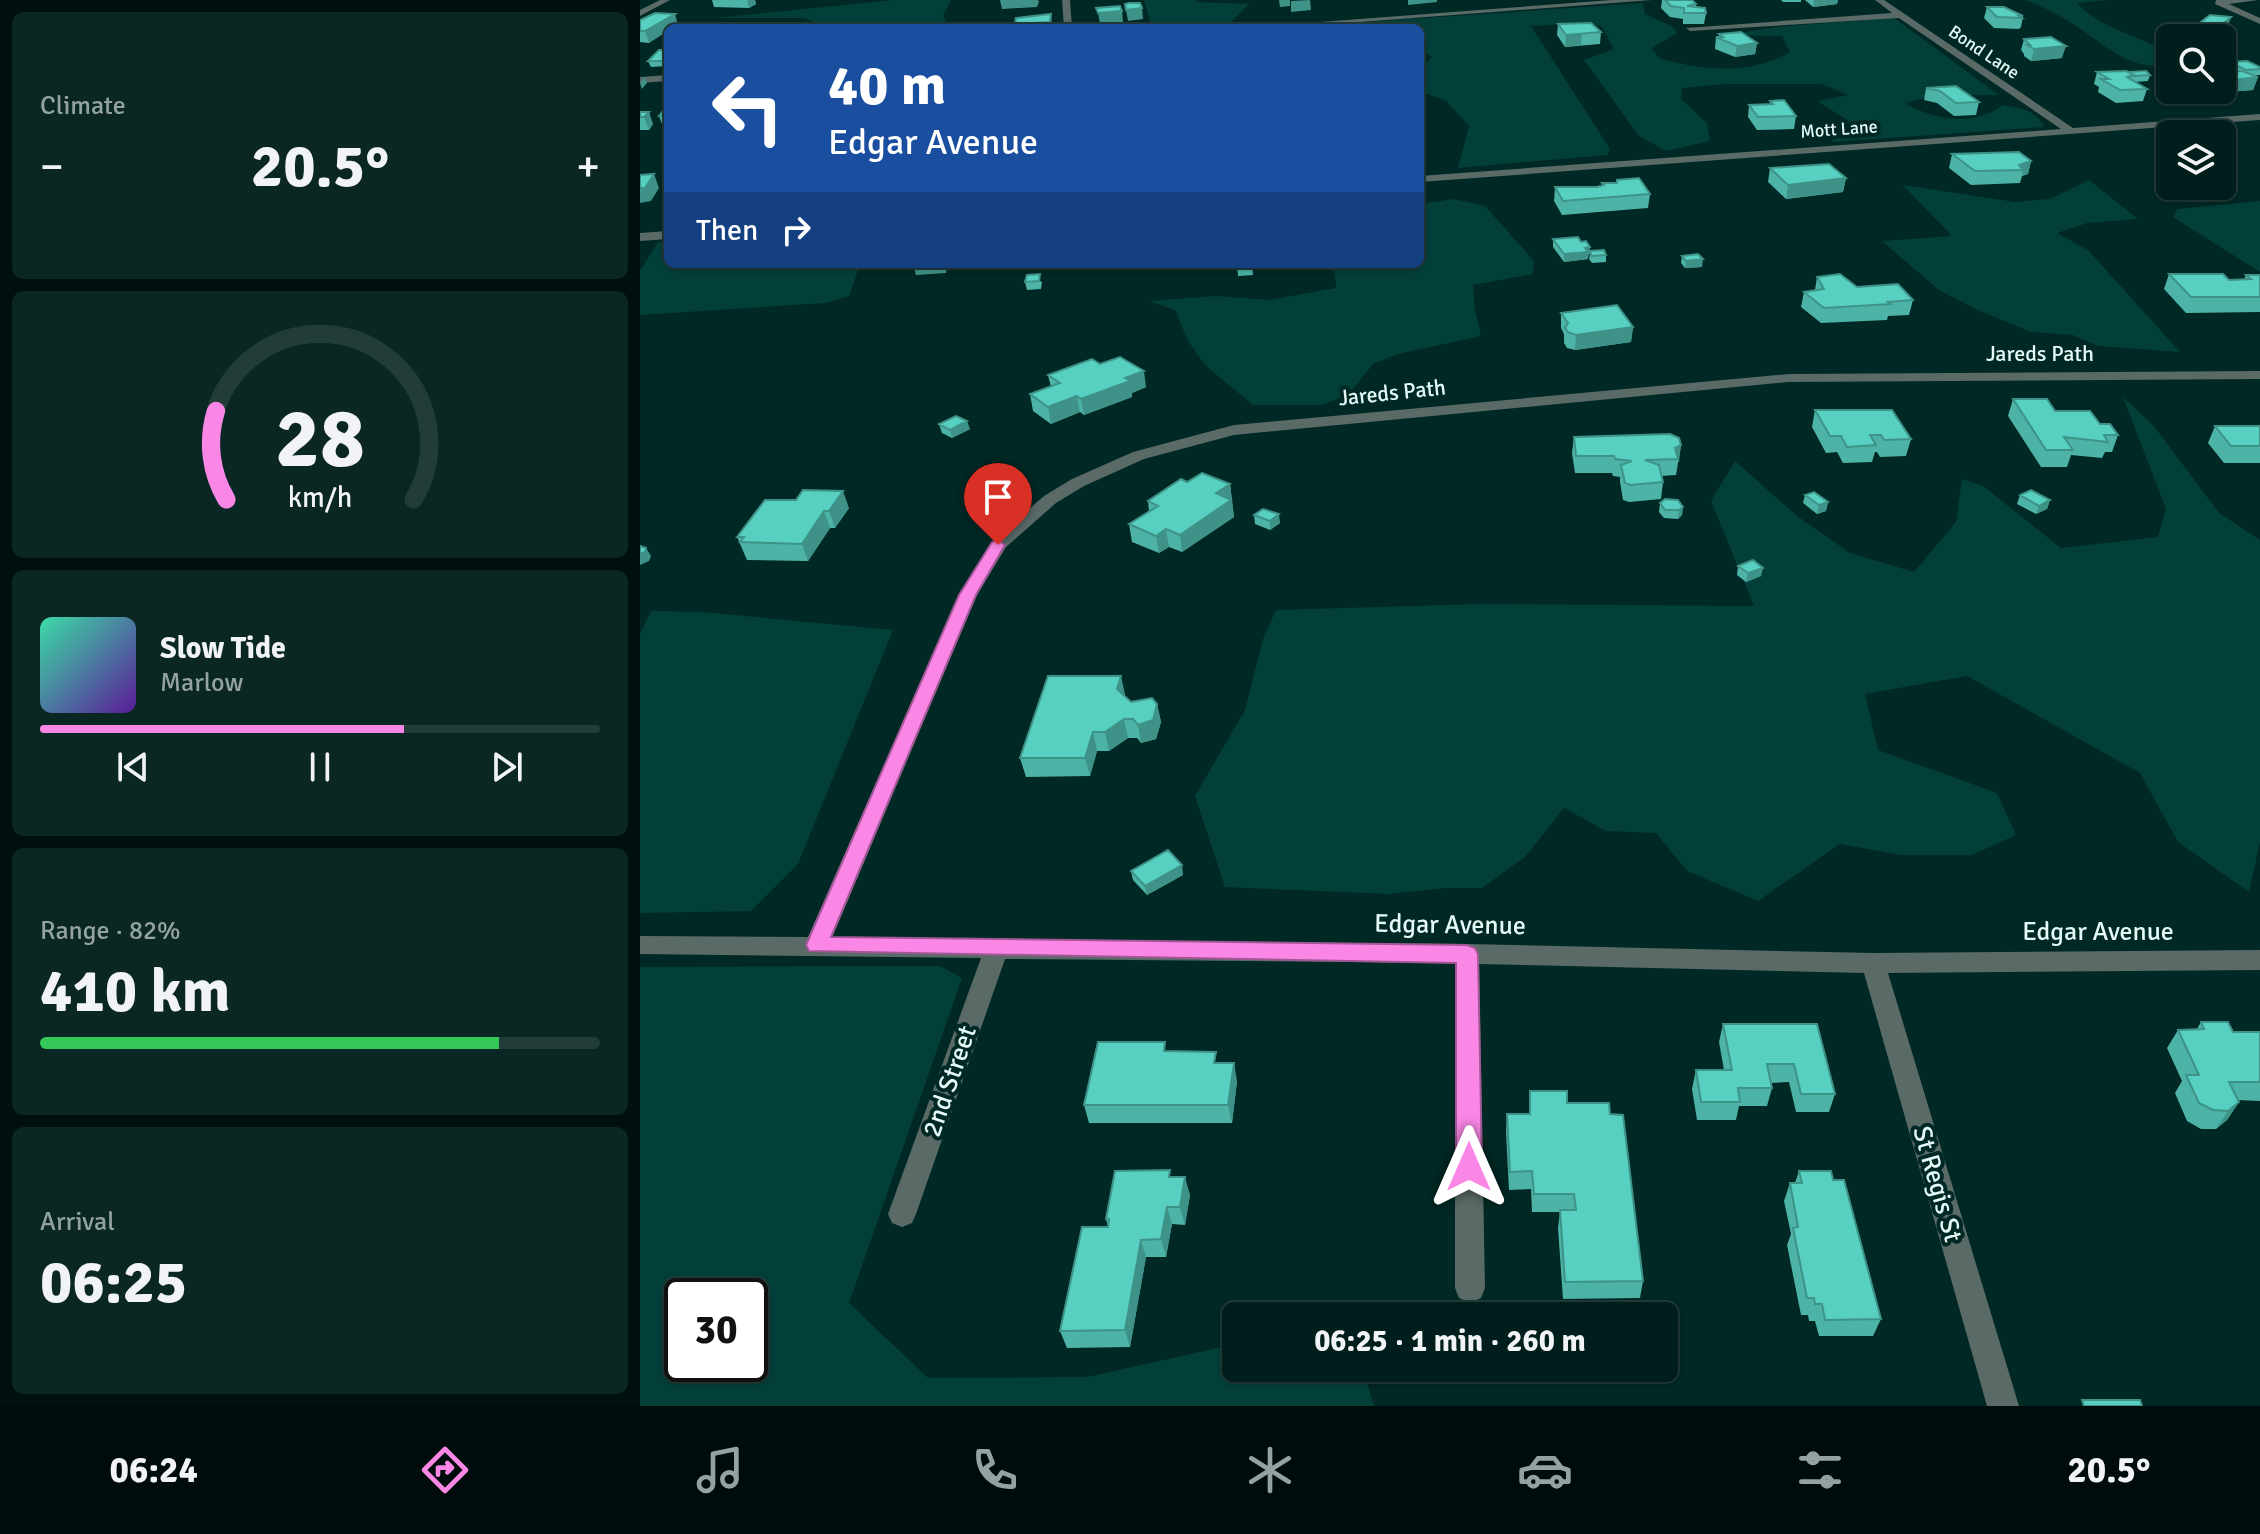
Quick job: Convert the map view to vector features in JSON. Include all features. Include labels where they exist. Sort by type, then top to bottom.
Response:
[{"type":"street","points":[[641,12],[666,0]]},
{"type":"street","points":[[1066,0],[1068,24]]},
{"type":"street","points":[[1276,24],[1357,14],[1648,0]]},
{"type":"street","name":"Bond Lane","points":[[1879,0],[2070,130]]},
{"type":"street","points":[[2254,0],[2218,2],[2260,21]]},
{"type":"street","points":[[1690,28],[1901,15]]},
{"type":"street","points":[[640,80],[664,78]]},
{"type":"street","name":"Mott Lane","points":[[1424,179],[2260,117]]},
{"type":"street","points":[[640,237],[664,235]]},
{"type":"street","name":"Jareds Path","points":[[817,945],[968,595],[998,545],[1036,509],[1080,480],[1164,446],[1234,430],[1789,378],[2260,375]]},
{"type":"street","name":"Edgar Avenue","points":[[640,945],[1467,954],[1873,963],[2260,960]]},
{"type":"street","name":"2nd Street","points":[[902,1214],[996,949]]},
{"type":"street","points":[[1467,954],[1470,1288]]},
{"type":"street","name":"St Regis St","points":[[1873,963],[2003,1406]]},
{"type":"green space","points":[[893,0],[951,0],[943,16],[948,24],[814,24],[804,18],[716,18]]},
{"type":"green space","points":[[1144,0],[1249,4],[1229,24],[1151,24]]},
{"type":"green space","points":[[2025,0],[2107,0],[2077,3],[2109,26],[2156,47],[2156,65],[2142,64],[2117,54],[2048,10]]},
{"type":"green space","points":[[1643,3],[1645,14],[1671,26],[1677,33],[1652,48],[1659,58],[1692,66],[1726,68],[1759,64],[1790,52],[1782,36],[1726,35],[1776,27],[1894,18],[1999,95],[1936,95],[1905,103],[1928,114],[1954,119],[1980,116],[2003,105],[2032,113],[2044,127],[1831,142],[1849,121],[1817,101],[1848,95],[1822,84],[1727,84],[1682,88],[1681,99],[1707,123],[1710,141],[1666,151],[1639,136],[1584,60],[1614,49],[1602,27],[1589,23],[1531,26],[1610,149],[1607,155],[1458,168],[1469,126],[1446,101],[1424,93],[1424,65],[1432,57],[1424,52],[1424,24],[1340,24]]},
{"type":"green space","points":[[2089,180],[2138,219],[2087,223],[2057,233],[2088,250],[2180,352],[2098,346],[2073,335],[2031,332],[1939,290],[1882,241],[1952,236],[1903,185],[2015,202],[2050,199]]},
{"type":"green space","points":[[1453,199],[1485,206],[1534,261],[1533,274],[1473,285],[1481,336],[1398,354],[1373,364],[1349,394],[1322,405],[1253,405],[1205,365],[1188,341],[1175,310],[1150,301],[1216,296],[1269,300],[1336,288],[1335,273],[1331,268],[1424,268],[1424,203]]},
{"type":"green space","points":[[2260,201],[2260,272],[2173,217],[2177,209]]},
{"type":"green space","points":[[658,242],[664,242],[664,268],[859,268],[849,296],[825,303],[640,315],[640,271]]},
{"type":"green space","points":[[2123,397],[2153,425],[2219,513],[2260,540],[2260,842],[2249,892],[2178,842],[2140,773],[1967,676],[1865,694],[1878,750],[1997,793],[2016,835],[1972,855],[1901,855],[1840,844],[1758,901],[1687,871],[1656,833],[1606,831],[1564,808],[1525,857],[1482,888],[1389,894],[1225,887],[1195,796],[1245,710],[1263,639],[1276,610],[1480,604],[1754,606],[1711,501],[1735,461],[1797,516],[1850,553],[1914,572],[1956,522],[1962,479],[1983,486],[2061,548],[2158,537],[2166,509]]},
{"type":"green space","points":[[651,611],[702,612],[893,630],[798,864],[751,911],[640,913],[640,634]]},
{"type":"green space","points":[[940,966],[962,978],[849,1303],[928,1378],[1087,1377],[1222,1347],[1222,1382],[1367,1382],[1374,1406],[640,1406],[640,967]]},
{"type":"building","points":[[1665,0],[1692,0],[1696,4],[1687,6],[1705,8],[1706,13],[1684,13],[1684,8],[1671,6]]},
{"type":"building","points":[[1140,3],[1142,8],[1126,10],[1125,4]]},
{"type":"building","points":[[1120,6],[1122,11],[1098,13],[1096,8]]},
{"type":"building","points":[[1987,7],[2004,7],[2023,16],[1997,17]]},
{"type":"building","points":[[655,13],[675,14],[640,31],[640,20]]},
{"type":"building","points":[[1051,14],[1050,22],[1015,24],[1016,18]]},
{"type":"building","points":[[2210,15],[2231,17],[2223,24],[2198,24]]},
{"type":"building","points":[[1591,23],[1601,32],[1566,35],[1558,24]]},
{"type":"building","points":[[1741,32],[1757,43],[1737,46],[1716,37],[1723,37],[1719,34]]},
{"type":"building","points":[[2051,37],[2066,46],[2034,49],[2024,39]]},
{"type":"building","points":[[659,50],[664,50],[664,61],[648,61]]},
{"type":"building","points":[[2247,61],[2260,69],[2246,70],[2236,65],[2236,62]]},
{"type":"building","points":[[2126,71],[2134,75],[2127,77],[2147,89],[2120,90],[2101,79],[2109,79],[2097,72]]},
{"type":"building","points":[[2146,71],[2150,75],[2131,76],[2134,75],[2128,72]]},
{"type":"building","points":[[2236,71],[2242,71],[2258,77],[2236,80]]},
{"type":"building","points":[[1956,86],[1979,102],[1956,103],[1940,91],[1926,88]]},
{"type":"building","points":[[1784,100],[1796,116],[1758,117],[1749,105],[1773,104],[1770,101]]},
{"type":"building","points":[[2019,152],[2031,161],[2019,165],[2023,170],[1975,171],[1952,154]]},
{"type":"building","points":[[1829,164],[1846,178],[1788,185],[1770,168]]},
{"type":"building","points":[[654,174],[645,188],[640,188],[640,175]]},
{"type":"building","points":[[1639,178],[1650,194],[1563,201],[1555,187],[1597,187],[1604,185],[1602,183]]},
{"type":"building","points":[[1578,237],[1590,247],[1585,248],[1588,252],[1564,254],[1553,239]]},
{"type":"building","points":[[1604,250],[1606,255],[1592,256],[1590,251]]},
{"type":"building","points":[[1698,254],[1703,259],[1686,261],[1682,256]]},
{"type":"building","points":[[1040,274],[1039,281],[1025,282],[1027,275]]},
{"type":"building","points":[[1840,274],[1857,287],[1898,284],[1913,300],[1824,308],[1804,292],[1824,289],[1817,277]]},
{"type":"building","points":[[2169,274],[2223,274],[2229,280],[2251,279],[2246,275],[2260,275],[2260,297],[2191,297]]},
{"type":"building","points":[[1617,305],[1633,327],[1576,335],[1565,328],[1568,323],[1561,313]]},
{"type":"building","points":[[1120,357],[1144,371],[1125,378],[1130,381],[1048,407],[1030,394],[1060,383],[1048,375],[1092,359],[1100,364]]},
{"type":"building","points":[[2013,399],[2047,399],[2055,411],[2090,411],[2100,424],[2110,424],[2118,435],[2104,435],[2108,442],[2064,437],[2073,450],[2046,450]]},
{"type":"building","points":[[1815,410],[1892,410],[1911,439],[1884,440],[1881,435],[1870,435],[1876,445],[1847,447],[1841,436],[1830,436]]},
{"type":"building","points":[[956,416],[967,421],[950,430],[939,424]]},
{"type":"building","points":[[2215,426],[2260,426],[2260,446],[2231,446]]},
{"type":"building","points":[[1670,434],[1679,438],[1681,445],[1675,448],[1678,459],[1645,460],[1659,465],[1663,482],[1631,485],[1625,483],[1621,465],[1632,461],[1615,459],[1614,456],[1576,456],[1574,437]]},
{"type":"building","points":[[1202,473],[1230,484],[1216,493],[1231,500],[1180,535],[1166,529],[1156,536],[1129,524],[1158,506],[1148,501],[1181,479],[1187,482]]},
{"type":"building","points":[[803,490],[843,491],[829,511],[824,511],[802,544],[740,542],[744,537],[737,537],[765,500],[796,500]]},
{"type":"building","points":[[2031,490],[2050,500],[2039,506],[2020,495]]},
{"type":"building","points":[[1814,492],[1828,502],[1819,505],[1805,495]]},
{"type":"building","points":[[1665,499],[1678,500],[1683,507],[1665,510],[1660,503]]},
{"type":"building","points":[[1263,509],[1279,514],[1270,521],[1254,515]]},
{"type":"building","points":[[1753,560],[1763,568],[1748,573],[1738,566]]},
{"type":"building","points":[[1048,676],[1121,676],[1117,689],[1131,702],[1152,698],[1157,704],[1153,720],[1138,725],[1133,719],[1124,719],[1105,732],[1093,732],[1085,758],[1020,758]]},
{"type":"building","points":[[1168,850],[1182,865],[1145,886],[1131,871]]},
{"type":"building","points":[[2201,1022],[2228,1022],[2233,1032],[2260,1032],[2260,1082],[2229,1082],[2239,1102],[2228,1111],[2213,1110],[2199,1103],[2186,1075],[2199,1075],[2178,1030],[2204,1029]]},
{"type":"building","points":[[1723,1024],[1817,1024],[1835,1094],[1801,1094],[1794,1064],[1767,1064],[1772,1088],[1738,1088],[1740,1102],[1701,1102],[1696,1070],[1732,1070]]},
{"type":"building","points":[[1098,1042],[1165,1042],[1164,1051],[1216,1052],[1214,1063],[1234,1063],[1228,1105],[1084,1105]]},
{"type":"building","points":[[1530,1091],[1567,1091],[1567,1103],[1609,1103],[1610,1114],[1623,1115],[1643,1281],[1565,1282],[1560,1210],[1576,1210],[1574,1194],[1534,1194],[1532,1171],[1510,1172],[1507,1114],[1530,1114]]},
{"type":"building","points":[[1170,1170],[1169,1177],[1185,1177],[1180,1207],[1167,1207],[1161,1239],[1141,1240],[1125,1330],[1060,1331],[1082,1227],[1108,1227],[1109,1219],[1106,1219],[1115,1171]]},
{"type":"building","points":[[1799,1171],[1831,1171],[1833,1180],[1844,1180],[1881,1319],[1825,1320],[1822,1304],[1815,1304],[1814,1298],[1807,1298],[1793,1228],[1798,1227],[1790,1183],[1802,1183]]},
{"type":"building","points":[[2082,1400],[2140,1400],[2142,1406],[2084,1406]]},
{"type":"route","points":[[998,545],[968,595],[817,945],[1467,954],[1469,1167]]}]
